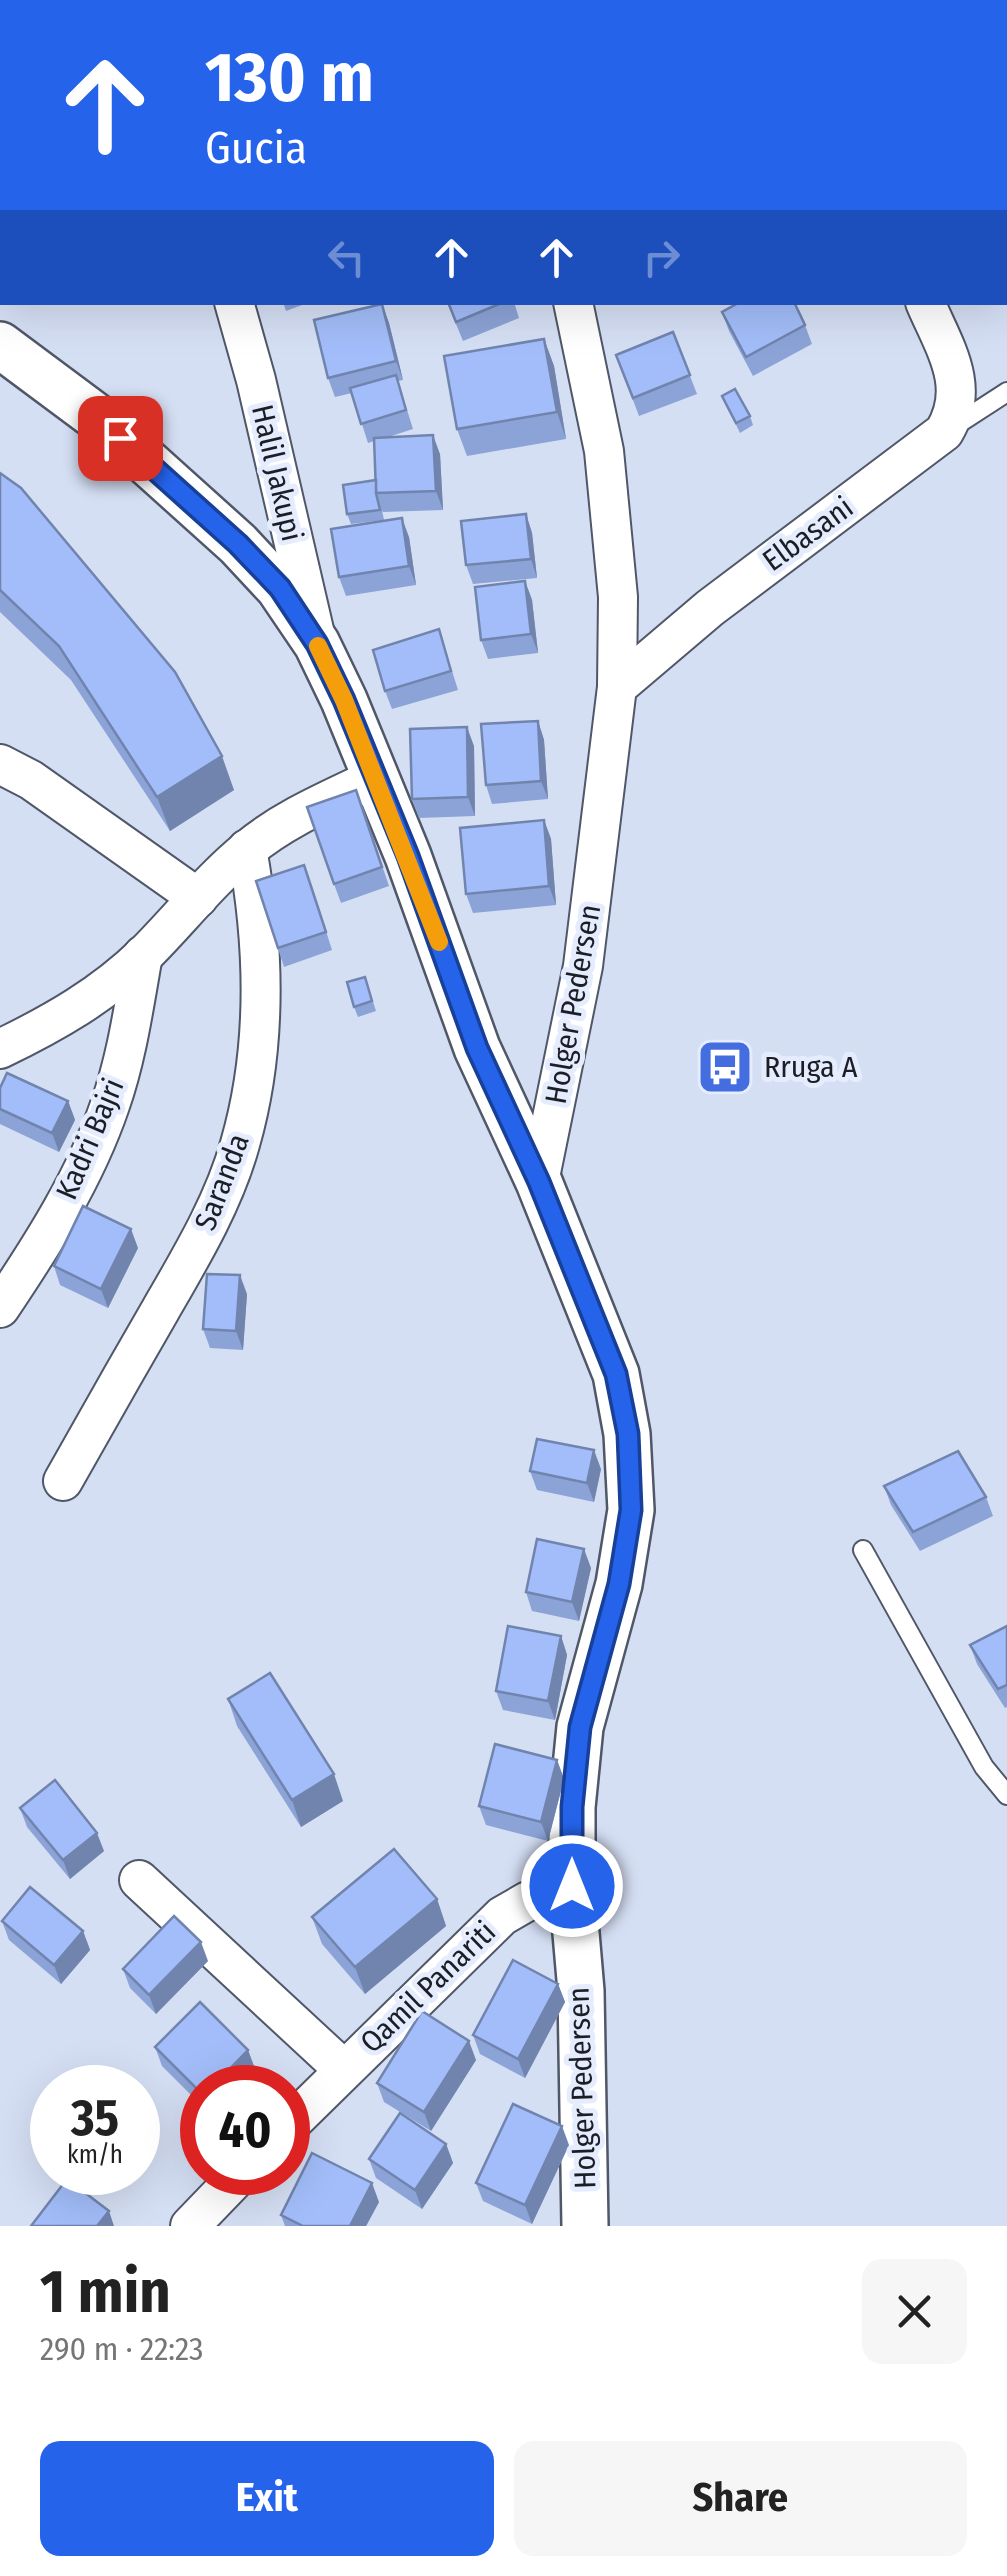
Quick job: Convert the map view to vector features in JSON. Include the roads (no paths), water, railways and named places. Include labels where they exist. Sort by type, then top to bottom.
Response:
[{"type":"street","name":"Halil Jakupi","points":[[235,305],[317,644]]},
{"type":"street","name":"Holger Pedersen","points":[[574,305],[604,451],[618,597],[618,687],[584,966],[539,1182],[616,1374],[628,1434],[631,1510],[626,1547],[580,1727],[572,1807],[585,2226]]},
{"type":"street","points":[[925,305],[954,371],[955,414],[944,432]]},
{"type":"street","points":[[0,344],[98,418],[238,544],[280,588],[317,644],[408,856],[477,1048],[539,1182]]},
{"type":"street","name":"Elbasani","points":[[618,687],[710,608],[944,432]]},
{"type":"street","points":[[0,764],[31,780],[198,898]]},
{"type":"street","points":[[0,1049],[57,1022],[96,996],[143,955],[248,849],[314,808],[375,778]]},
{"type":"street","name":"Saranda","points":[[62,1481],[187,1264],[218,1203],[240,1145],[256,1075],[262,996],[260,920],[248,849]]},
{"type":"street","name":"Kadri Bajri","points":[[0,1308],[80,1177],[110,1105],[128,1039],[143,955]]},
{"type":"street","name":"Qamil Panariti","points":[[139,1880],[344,2069]]},
{"type":"street","name":"Qamil Panariti","points":[[310,2104],[502,1916],[528,1901],[572,1886]]},
{"type":"street","points":[[190,2226],[220,2195]]},
{"type":"lane","name":"Elbasani","points":[[944,432],[1007,392]]},
{"type":"lane","points":[[863,1550],[984,1767],[1007,1796]]},
{"type":"place","name":"Rruga A","points":[[725,1067]]}]
